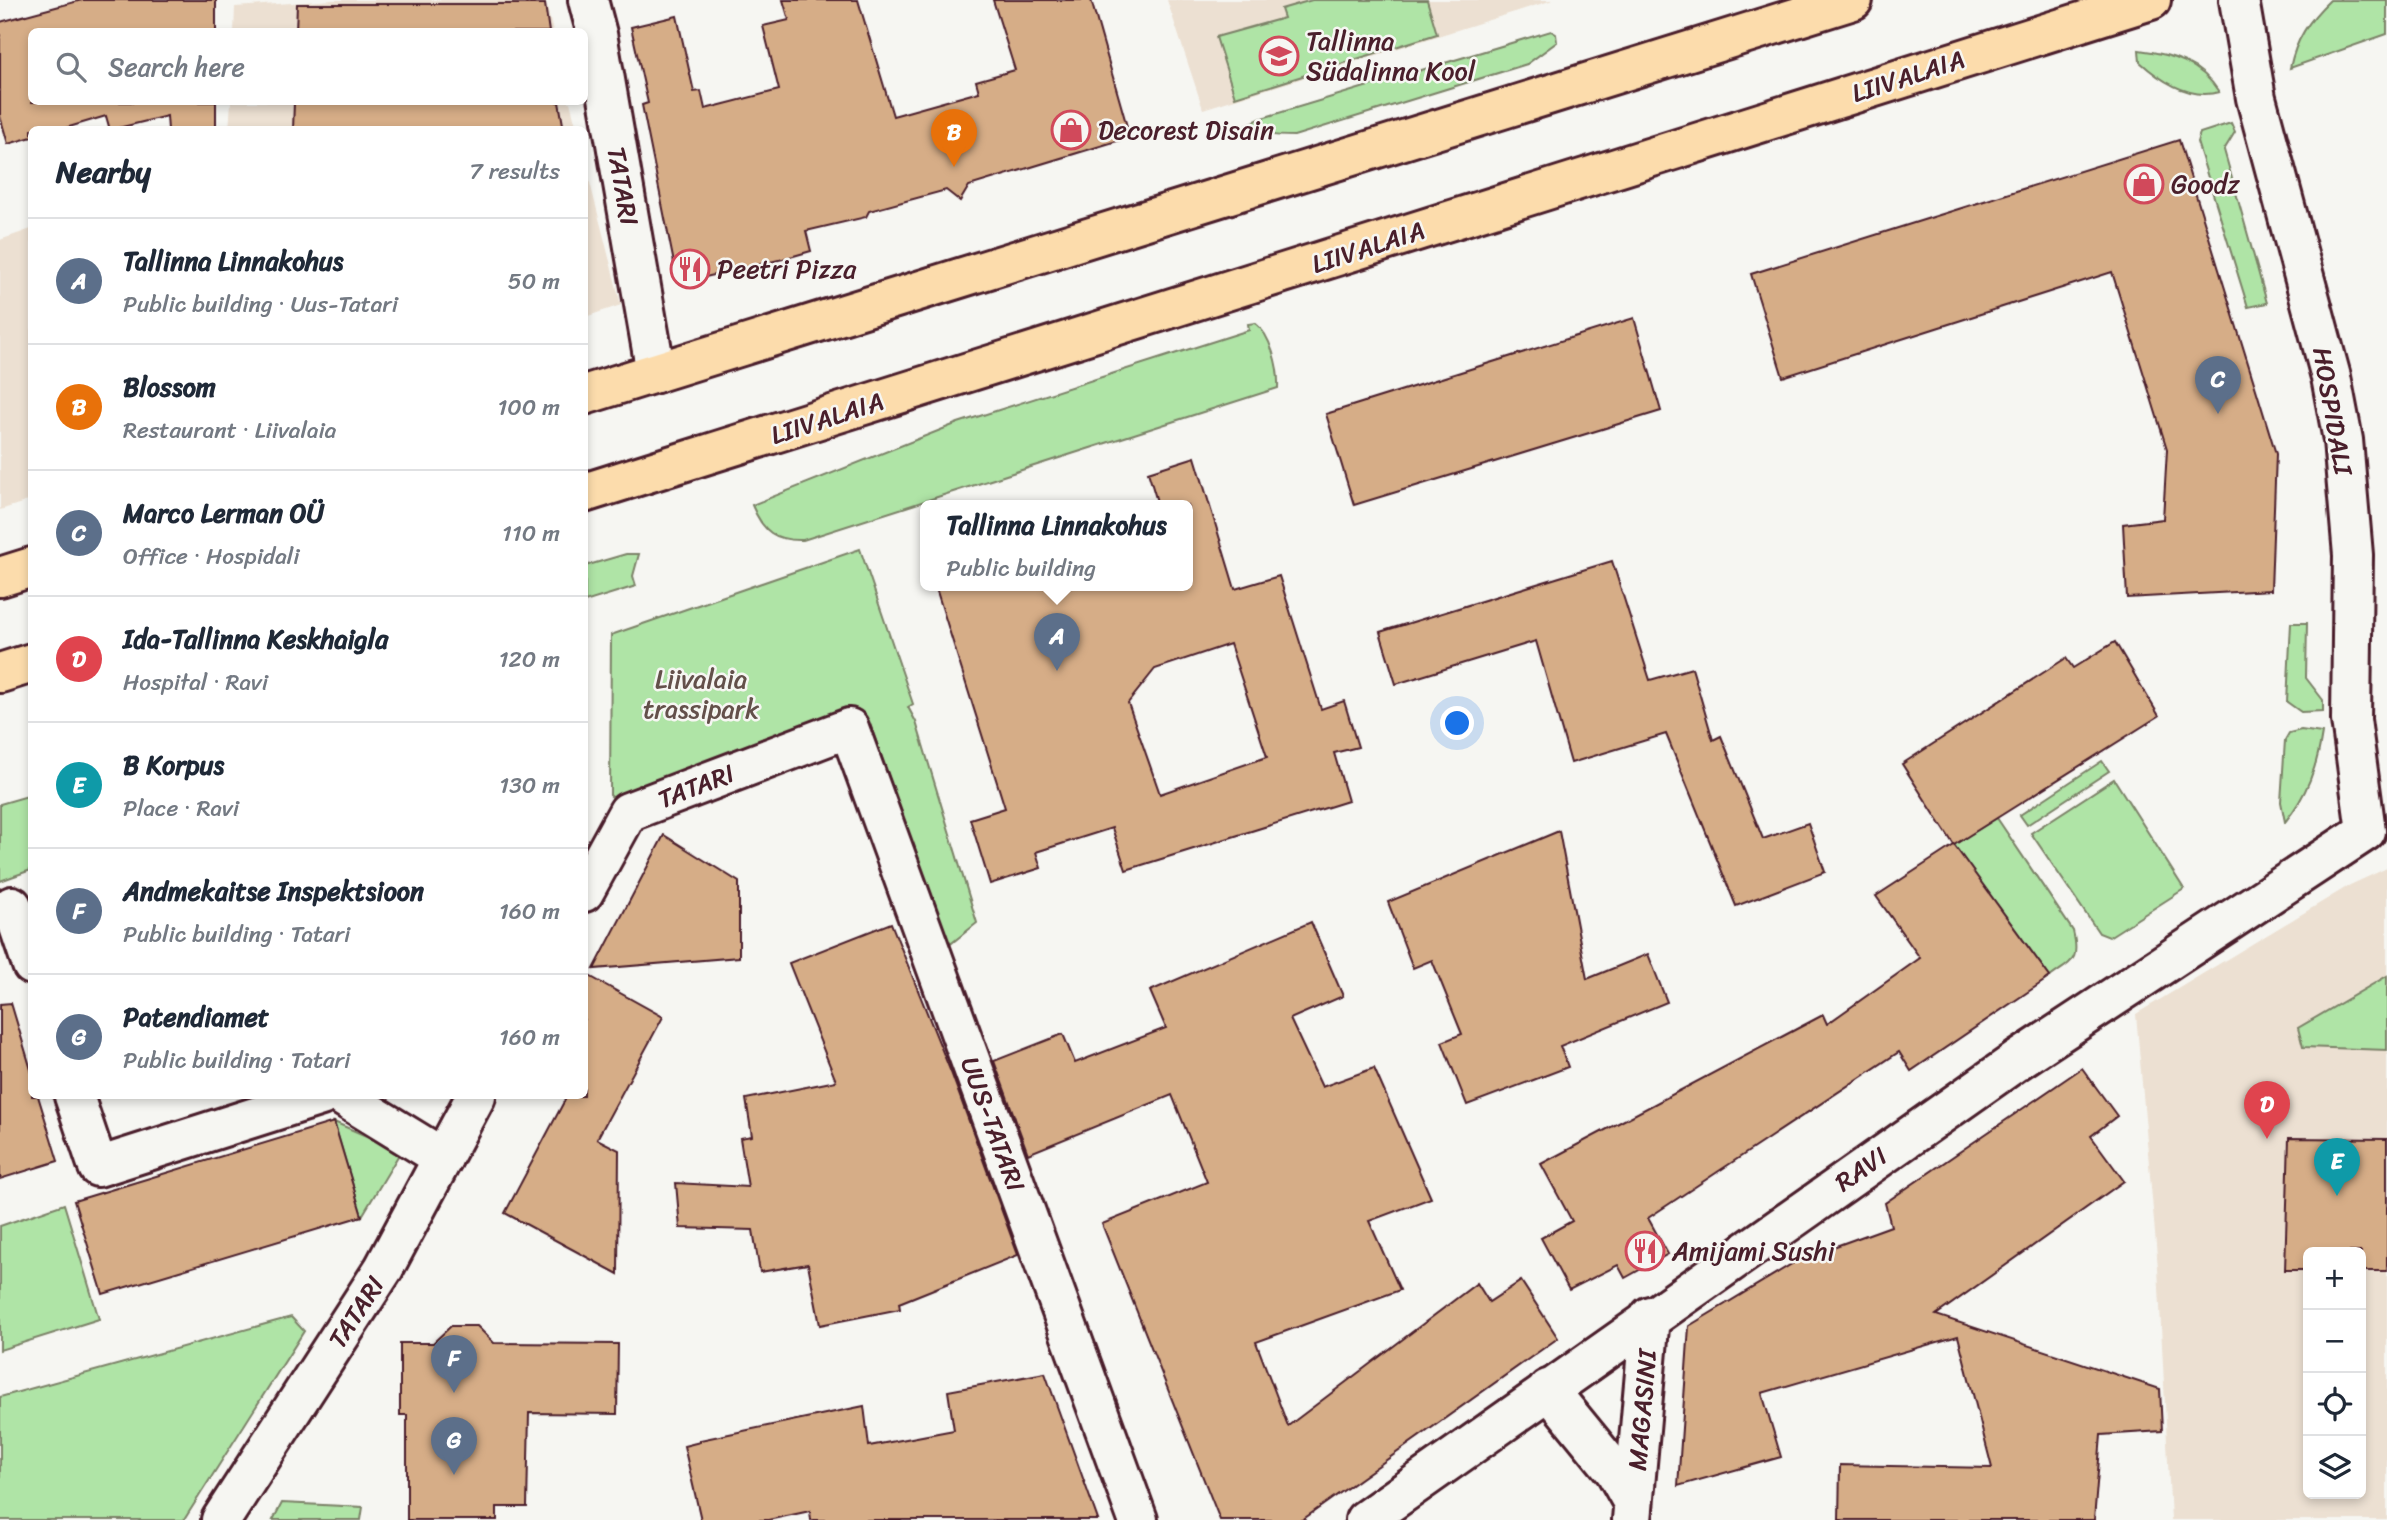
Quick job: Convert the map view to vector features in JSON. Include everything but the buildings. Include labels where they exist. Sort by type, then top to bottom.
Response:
[{"type":"main road","points":[[588,395],[1853,0]]},
{"type":"main road","name":"LIIVALAIA","points":[[588,492],[2151,0]]},
{"type":"main road","points":[[0,577],[28,568]]},
{"type":"main road","points":[[0,673],[28,664]]},
{"type":"street","name":"TATARI","points":[[588,0],[597,34],[656,373]]},
{"type":"street","name":"HOSPIDALI","points":[[2239,0],[2256,97],[2331,377],[2343,440],[2353,555],[2351,720],[2366,831]]},
{"type":"street","name":"TATARI","points":[[588,885],[628,812],[849,728]]},
{"type":"street","name":"UUS-TATARI","points":[[849,728],[1138,1520]]},
{"type":"street","name":"RAVI","points":[[1365,1520],[1650,1316],[2018,1060],[2366,831]]},
{"type":"street","points":[[12,906],[28,953]]},
{"type":"street","points":[[75,1099],[98,1167],[312,1099]]},
{"type":"street","points":[[347,1099],[443,1158]]},
{"type":"street","name":"TATARI","points":[[221,1520],[384,1268],[474,1099]]},
{"type":"street","name":"MAGASINI","points":[[1633,1512],[1650,1316]]},
{"type":"street","name":"MAGASINI","points":[[1548,1389],[1615,1471],[1633,1512]]},
{"type":"shaded area","points":[[333,0],[545,0],[552,28],[234,28],[235,7]]},
{"type":"shaded area","name":"Tallinna Südalinna Kool","points":[[1167,0],[1553,0],[1203,109]]},
{"type":"shaded area","points":[[231,105],[571,105],[576,126],[229,126]]},
{"type":"shaded area","points":[[588,175],[621,305],[588,316]]},
{"type":"shaded area","points":[[28,230],[28,501],[0,510],[0,240]]},
{"type":"shaded area","points":[[2387,868],[2387,1520],[2171,1520],[2158,1268],[2136,1014],[2350,885]]},
{"type":"green space","points":[[1312,0],[1427,0],[1437,34],[1235,97],[1216,37],[1284,18],[1281,9]]},
{"type":"green space","points":[[2330,0],[2387,0],[2387,34],[2290,68],[2304,31]]},
{"type":"green space","points":[[1551,31],[1556,34],[1557,42],[1527,64],[1294,136],[1263,133],[1246,125],[1262,118]]},
{"type":"green space","points":[[2139,50],[2174,57],[2194,67],[2212,82],[2219,92],[2197,93],[2176,87],[2140,62]]},
{"type":"green space","points":[[2231,123],[2235,132],[2224,150],[2267,303],[2248,307],[2197,142],[2200,133]]},
{"type":"green space","points":[[1255,323],[1261,328],[1273,352],[1278,388],[928,500],[920,500],[920,503],[803,540],[785,539],[771,533],[752,505],[958,423],[1249,330],[1248,324]]},
{"type":"green space","name":"Liivalaia trassipark","points":[[860,549],[913,704],[908,707],[916,722],[977,923],[948,946],[869,721],[628,812],[610,795],[611,635]]},
{"type":"green space","points":[[626,554],[639,554],[633,576],[636,586],[588,601],[588,565]]},
{"type":"green space","points":[[2291,623],[2307,623],[2306,678],[2323,700],[2323,711],[2301,712],[2287,702]]},
{"type":"green space","points":[[2301,730],[2322,733],[2320,745],[2305,791],[2285,822],[2281,802],[2285,740],[2289,733]]},
{"type":"green space","points":[[2102,761],[2109,771],[2027,825],[2020,815]]},
{"type":"green space","points":[[2114,779],[2184,889],[2109,937],[2099,933],[2031,833]]},
{"type":"green space","points":[[28,796],[28,871],[0,881],[0,804]]},
{"type":"green space","points":[[1997,818],[2073,931],[2076,948],[2073,959],[2050,977],[1954,845]]},
{"type":"green space","points":[[2387,976],[2387,1050],[2303,1047],[2298,1028]]},
{"type":"green space","points":[[334,1122],[401,1151],[362,1216]]},
{"type":"green space","points":[[64,1204],[99,1319],[0,1350],[0,1226]]},
{"type":"green space","points":[[291,1317],[304,1331],[184,1520],[0,1520],[0,1397]]},
{"type":"green space","points":[[282,1503],[363,1507],[361,1520],[273,1520]]},
{"type":"place","name":"Tallinna Südalinna Kool","points":[[1279,56]]},
{"type":"place","name":"Decorest Disain","points":[[1071,130]]},
{"type":"place","name":"Blossom","points":[[954,167]]},
{"type":"place","name":"Goodz","points":[[2144,184]]},
{"type":"place","name":"Peetri Pizza","points":[[690,269]]},
{"type":"place","name":"Marco Lerman OÜ","points":[[2218,414]]},
{"type":"place","name":"Tallinna Linnakohus","points":[[1057,671]]},
{"type":"place","name":"Ida-Tallinna Keskhaigla","points":[[2267,1139]]},
{"type":"place","name":"B Korpus","points":[[2337,1196]]},
{"type":"place","name":"Amijami Sushi","points":[[1645,1251]]},
{"type":"place","name":"Andmekaitse Inspektsioon","points":[[454,1393]]},
{"type":"place","name":"Patendiamet","points":[[454,1475]]}]
